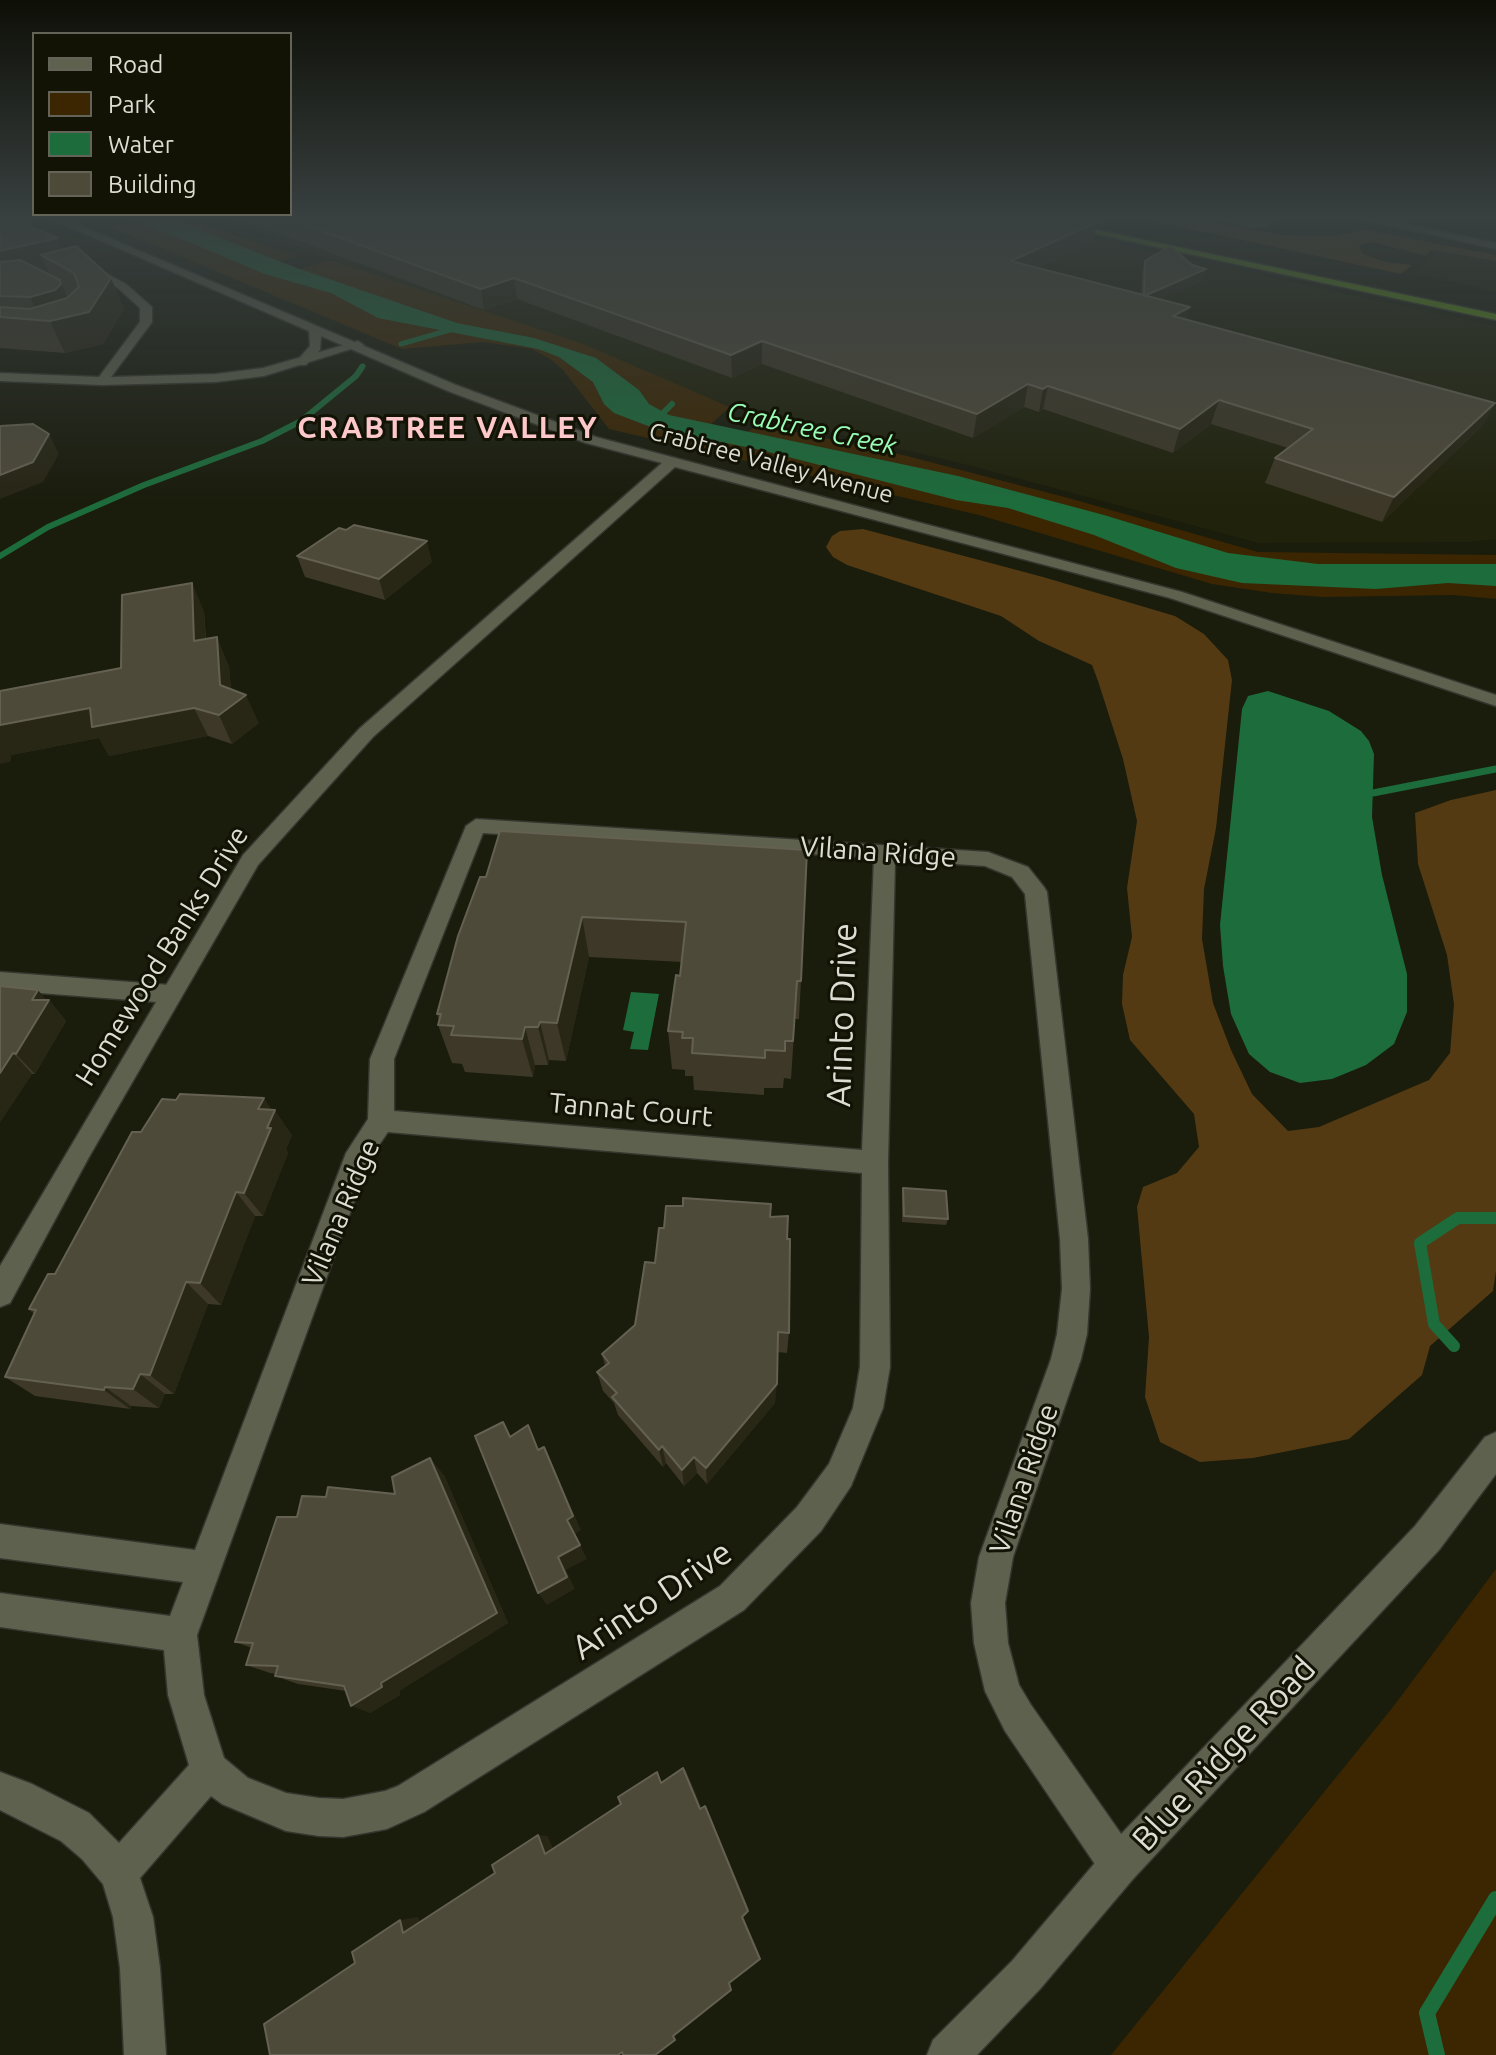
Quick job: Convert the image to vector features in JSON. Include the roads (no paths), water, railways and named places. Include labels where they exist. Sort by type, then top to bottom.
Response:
[{"type":"street","points":[[102,381],[125,354],[148,317],[147,314]]},
{"type":"street","name":"Crabtree Valley Avenue","points":[[277,314],[358,345],[452,388],[591,440],[1176,595],[1496,701]]},
{"type":"street","points":[[302,362],[316,347],[315,330]]},
{"type":"street","points":[[0,377],[102,381],[216,378],[264,372],[358,345]]},
{"type":"street","name":"Homewood Banks Drive","points":[[0,1293],[250,860],[358,741],[672,462]]},
{"type":"street","name":"Vilana Ridge","points":[[180,1635],[359,1153],[381,1121],[382,1059],[476,826],[999,862],[1020,872],[1036,892],[1074,1239],[1076,1289],[1072,1334],[1066,1359],[996,1557],[988,1603],[989,1628],[1003,1691],[1018,1718],[1119,1865]]},
{"type":"street","name":"Arinto Drive","points":[[209,1770],[235,1791],[286,1812],[343,1818],[387,1810],[411,1799],[732,1598],[809,1519],[840,1475],[868,1408],[875,1367],[875,1163],[885,852]]},
{"type":"street","points":[[0,981],[170,994]]},
{"type":"street","name":"Tannat Court","points":[[381,1121],[875,1163]]},
{"type":"street","name":"Blue Ridge Road","points":[[948,2055],[1026,1975],[1119,1865],[1427,1538],[1496,1448]]},
{"type":"street","points":[[0,1541],[205,1568]]},
{"type":"street","points":[[0,1610],[180,1635],[186,1695],[209,1770],[119,1873]]},
{"type":"street","points":[[0,1791],[19,1797],[75,1827],[96,1845],[119,1873],[133,1917],[140,1968],[145,2055]]},
{"type":"water","points":[[370,314],[431,314],[457,323],[534,338],[596,358],[639,390],[649,404],[669,415],[958,476],[1104,515],[1228,553],[1318,564],[1496,564],[1496,586],[1448,583],[1376,589],[1242,583],[1176,568],[1094,535],[1008,508],[956,500],[761,450],[656,429],[614,413],[604,404],[593,382],[559,357],[538,349],[378,318]]},
{"type":"water","points":[[1268,691],[1329,711],[1361,731],[1369,741],[1374,754],[1372,817],[1382,875],[1407,974],[1407,1012],[1394,1044],[1366,1065],[1332,1079],[1300,1083],[1270,1072],[1249,1054],[1231,1014],[1223,966],[1220,925],[1242,709],[1248,696]]},
{"type":"water","points":[[631,992],[659,994],[648,1050],[630,1049],[634,1032],[623,1030]]},
{"type":"waterway","points":[[401,344],[453,329]]},
{"type":"waterway","points":[[0,556],[48,527],[144,485],[262,441],[301,421],[356,376],[362,367]]},
{"type":"waterway","points":[[658,418],[672,404]]},
{"type":"waterway","points":[[1373,793],[1496,769]]},
{"type":"waterway","points":[[1454,1346],[1434,1324],[1420,1243],[1458,1218],[1496,1218]]},
{"type":"waterway","points":[[1437,2055],[1427,2013],[1496,1899]]},
{"type":"district","name":"CRABTREE VALLEY","points":[[448,428]]},
{"type":"water label","name":"Crabtree Creek","points":[[812,429]]}]
